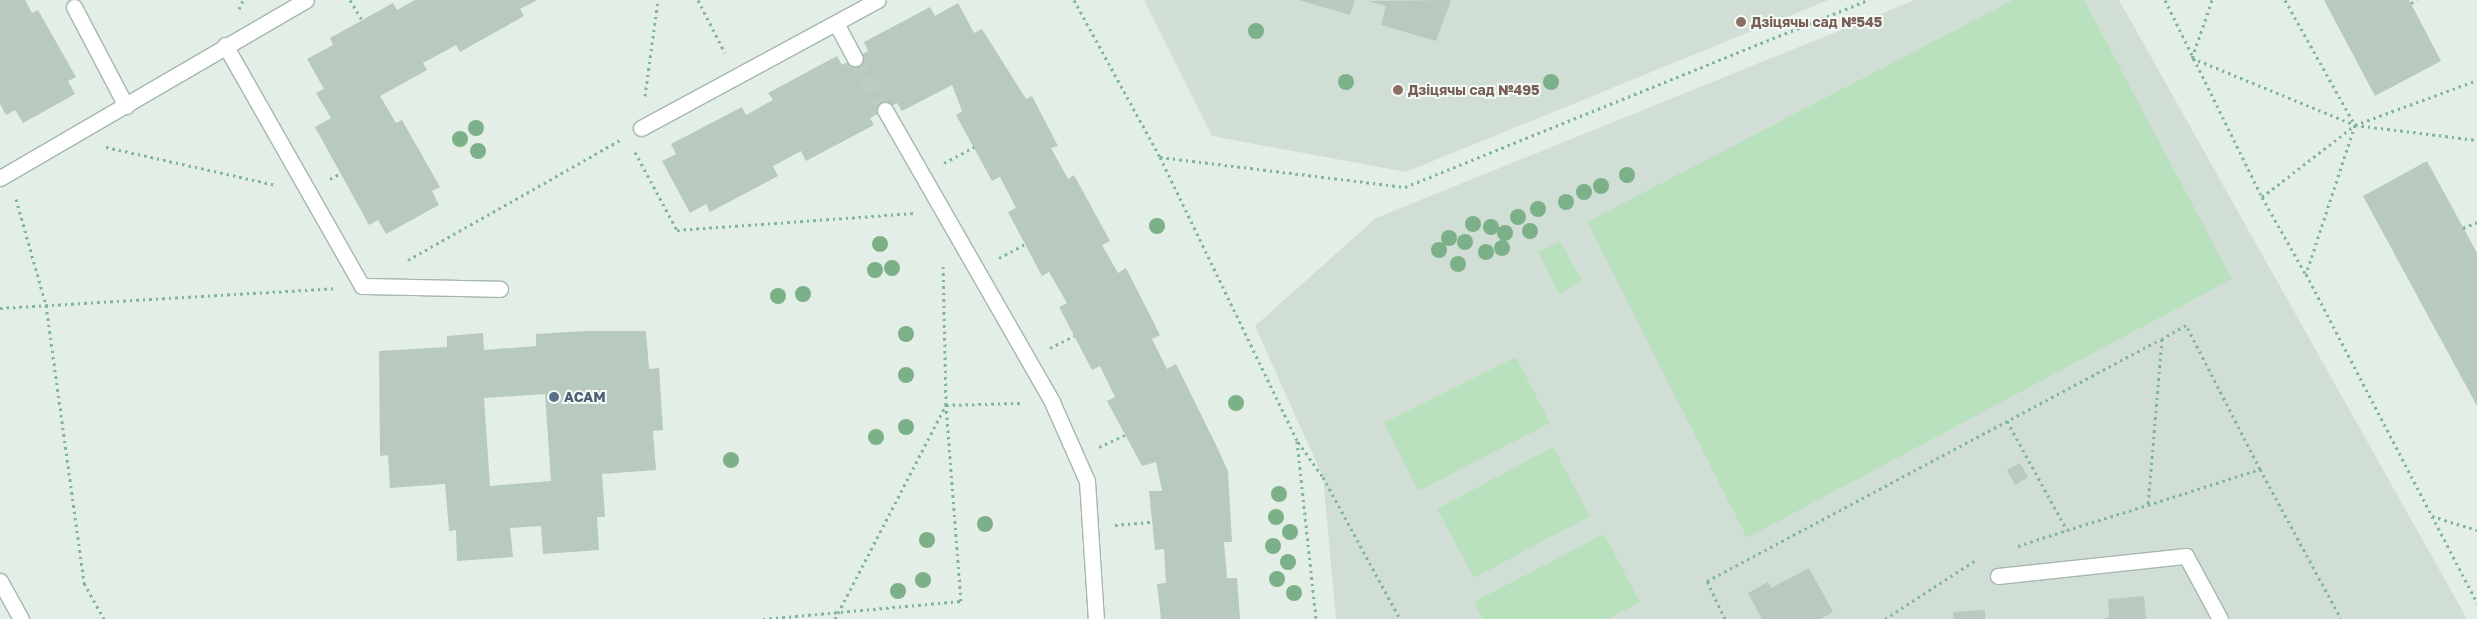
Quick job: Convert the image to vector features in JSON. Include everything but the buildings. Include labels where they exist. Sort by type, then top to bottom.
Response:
[{"type":"lane","points":[[4,176],[126,106],[225,45],[306,0]]},
{"type":"lane","points":[[641,128],[878,0]]},
{"type":"lane","points":[[74,7],[126,106]]},
{"type":"lane","points":[[836,23],[855,58]]},
{"type":"lane","points":[[225,45],[362,286],[500,289]]},
{"type":"lane","points":[[885,110],[1052,402],[1087,481],[1096,619]]},
{"type":"lane","points":[[1998,576],[2186,556],[2220,619]]},
{"type":"lane","points":[[0,581],[21,619]]},
{"type":"path","points":[[350,0],[362,20]]},
{"type":"path","points":[[405,262],[641,128],[658,0]]},
{"type":"path","points":[[698,0],[737,76]]},
{"type":"path","points":[[1074,0],[1160,156],[1298,441],[1323,477],[1400,619]]},
{"type":"path","points":[[1160,156],[1404,187],[1868,0]]},
{"type":"path","points":[[2165,0],[2262,197],[2306,274],[2477,603]]},
{"type":"path","points":[[2192,58],[2212,0]]},
{"type":"path","points":[[2285,0],[2355,125],[2306,274]]},
{"type":"path","points":[[2411,4],[2417,0]]},
{"type":"path","points":[[2192,58],[2355,125],[2477,140]]},
{"type":"path","points":[[2262,197],[2355,125],[2477,80]]},
{"type":"path","points":[[627,136],[677,230],[942,211]]},
{"type":"path","points":[[72,137],[167,163],[309,192]]},
{"type":"path","points":[[922,176],[974,147]]},
{"type":"path","points":[[4,176],[46,305],[84,583],[104,619]]},
{"type":"path","points":[[2463,228],[2477,222]]},
{"type":"path","points":[[763,619],[838,614],[961,601],[946,405],[943,260]]},
{"type":"path","points":[[0,308],[362,286]]},
{"type":"path","points":[[1725,619],[1707,580],[2186,325],[2260,469],[2341,619]]},
{"type":"path","points":[[2162,339],[2148,504],[2260,469]]},
{"type":"path","points":[[946,405],[1052,402]]},
{"type":"path","points":[[835,619],[946,405]]},
{"type":"path","points":[[2007,421],[2067,530]]},
{"type":"path","points":[[1298,441],[1316,619]]},
{"type":"path","points":[[2432,516],[2477,530]]},
{"type":"path","points":[[1090,527],[1152,522]]},
{"type":"shaded area","name":"Дзіцячы сад №495","points":[[1144,0],[1828,0],[1406,172],[1212,136]]},
{"type":"shaded area","points":[[1915,0],[2119,0],[2467,619],[1336,619],[1323,477],[1255,326],[1376,218]]},
{"type":"green space","points":[[2013,0],[2084,0],[2232,279],[1747,538],[1587,222]]},
{"type":"green space","points":[[1560,241],[1582,281],[1559,294],[1538,252]]},
{"type":"green space","points":[[1516,357],[1550,423],[1418,491],[1384,423]]},
{"type":"green space","points":[[1553,447],[1590,516],[1474,578],[1437,509]]},
{"type":"green space","points":[[1604,534],[1640,602],[1608,619],[1483,619],[1474,602]]},
{"type":"tunnel","points":[[855,58],[885,110]]},
{"type":"place","name":"Дзіцячы сад №545","points":[[1741,22]]},
{"type":"place","name":"Дзіцячы сад №495","points":[[1398,90]]},
{"type":"place","name":"АСАМ","points":[[554,397]]}]
